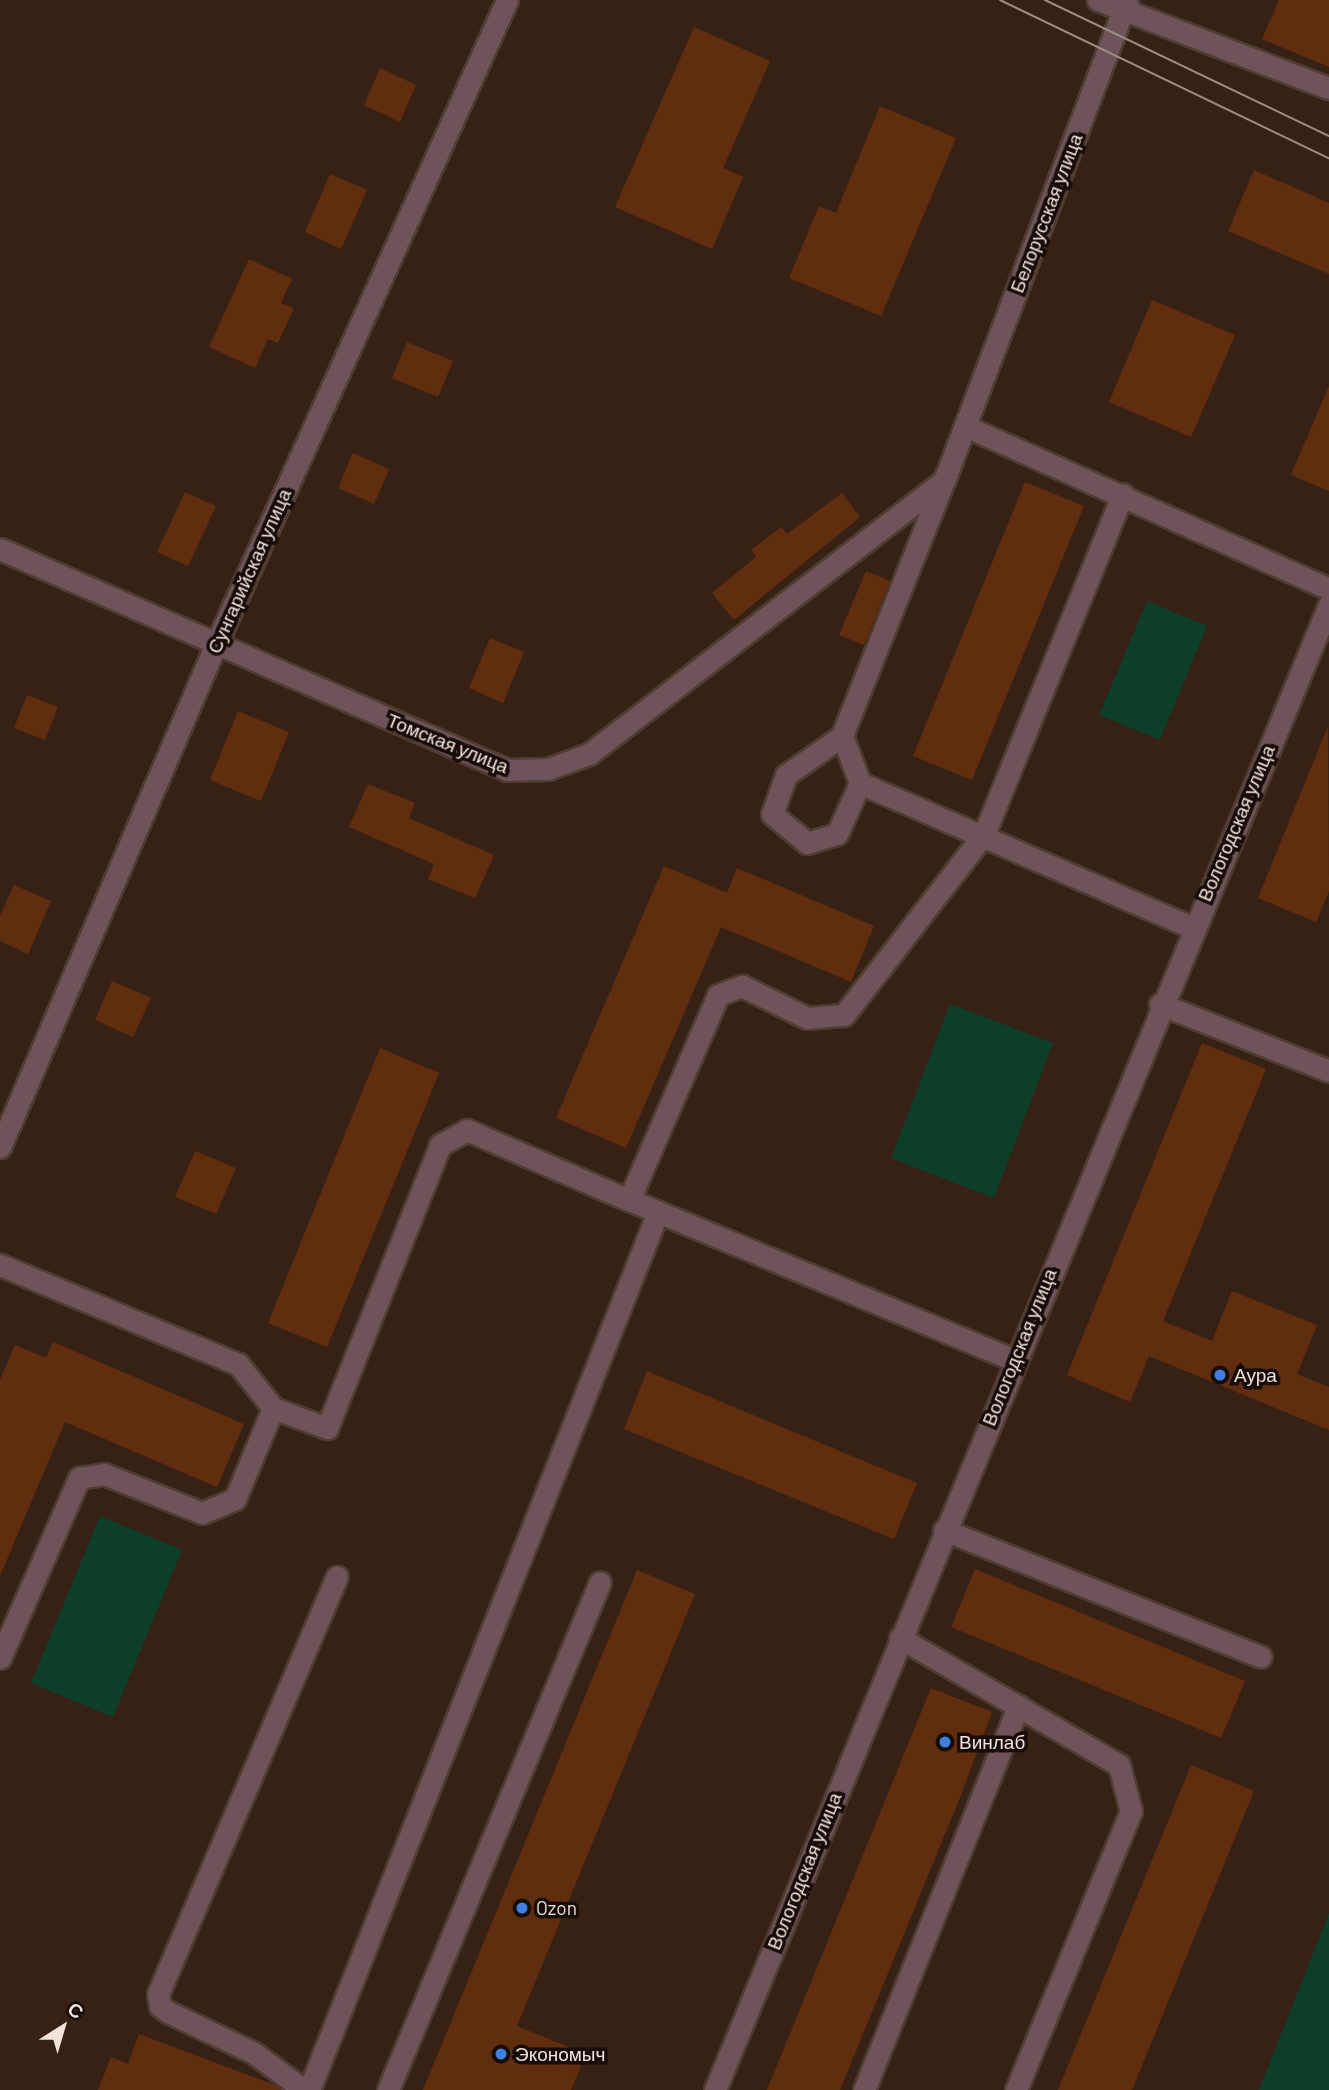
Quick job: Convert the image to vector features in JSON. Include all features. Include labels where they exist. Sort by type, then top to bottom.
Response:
[{"type":"street","name":"Сунгарийская улица","points":[[0,1147],[216,644],[507,0]]},
{"type":"street","points":[[1098,0],[1124,5],[1329,88]]},
{"type":"street","name":"Белорусская улица","points":[[965,426],[1124,5]]},
{"type":"street","points":[[842,736],[860,783],[837,834],[807,843],[772,814],[786,775],[842,736],[965,426],[1123,494],[1329,589]]},
{"type":"street","name":"Томская улица","points":[[0,549],[507,770],[548,769],[589,754],[944,481]]},
{"type":"street","points":[[629,1200],[718,995],[742,986],[807,1018],[844,1015],[984,834],[1123,494]]},
{"type":"street","name":"Вологодская улица","points":[[715,2090],[1191,927],[1329,605]]},
{"type":"street","points":[[860,783],[984,834],[1191,927]]},
{"type":"street","points":[[1160,1004],[1329,1070]]},
{"type":"street","points":[[0,1265],[238,1364],[273,1408],[327,1428],[440,1145],[467,1130],[1014,1360]]},
{"type":"street","points":[[337,1577],[158,1994],[168,2012],[254,2053],[299,2088],[658,1212]]},
{"type":"street","points":[[0,1658],[79,1478],[104,1474],[202,1513],[235,1499],[273,1408]]},
{"type":"street","points":[[944,1530],[1261,1657]]},
{"type":"street","points":[[388,2090],[600,1582]]},
{"type":"street","points":[[900,1638],[1119,1765],[1131,1811],[1016,2090]]},
{"type":"street","points":[[864,2090],[1018,1706]]},
{"type":"green space","points":[[1147,601],[1207,626],[1160,740],[1099,715]]},
{"type":"green space","points":[[950,1004],[1053,1043],[994,1198],[891,1158]]},
{"type":"green space","points":[[100,1516],[182,1550],[113,1717],[31,1683]]},
{"type":"green space","points":[[1329,1913],[1329,2090],[1259,2090]]},
{"type":"building","points":[[1279,0],[1329,0],[1329,67],[1262,39]]},
{"type":"building","points":[[694,27],[770,61],[723,168],[743,177],[712,249],[615,207]]},
{"type":"building","points":[[380,68],[416,85],[400,122],[364,105]]},
{"type":"building","points":[[880,106],[956,138],[881,316],[789,278],[819,206],[836,213]]},
{"type":"building","points":[[1254,170],[1329,203],[1329,274],[1228,231]]},
{"type":"building","points":[[330,174],[367,190],[341,249],[305,232]]},
{"type":"building","points":[[249,259],[292,279],[281,303],[294,308],[278,343],[268,339],[255,368],[209,347]]},
{"type":"building","points":[[1152,300],[1235,335],[1191,437],[1109,402]]},
{"type":"building","points":[[407,342],[453,361],[438,397],[392,378]]},
{"type":"building","points":[[1329,386],[1329,491],[1291,475]]},
{"type":"building","points":[[353,453],[389,469],[374,504],[338,488]]},
{"type":"building","points":[[1025,482],[1084,506],[972,780],[913,756]]},
{"type":"building","points":[[185,492],[216,506],[188,566],[157,552]]},
{"type":"building","points":[[842,493],[860,517],[734,620],[712,593],[756,557],[751,550],[781,527],[787,534]]},
{"type":"building","points":[[866,571],[890,581],[864,645],[839,635]]},
{"type":"building","points":[[490,638],[524,652],[503,703],[469,688]]},
{"type":"building","points":[[27,695],[58,707],[45,740],[14,728]]},
{"type":"building","points":[[238,711],[289,732],[261,801],[210,780]]},
{"type":"building","points":[[1328,726],[1329,891],[1316,922],[1258,898]]},
{"type":"building","points":[[368,784],[415,803],[409,818],[494,855],[475,898],[428,879],[434,864],[349,827]]},
{"type":"building","points":[[664,866],[727,893],[737,868],[874,926],[851,982],[721,927],[626,1148],[556,1118]]},
{"type":"building","points":[[14,885],[51,901],[28,954],[0,941],[0,916]]},
{"type":"building","points":[[112,981],[151,998],[133,1037],[95,1020]]},
{"type":"building","points":[[1202,1043],[1266,1069],[1163,1321],[1212,1341],[1232,1291],[1317,1325],[1297,1374],[1329,1387],[1329,1430],[1149,1356],[1130,1402],[1067,1375]]},
{"type":"building","points":[[380,1048],[439,1073],[327,1347],[268,1323]]},
{"type":"building","points":[[195,1151],[236,1168],[216,1214],[175,1197]]},
{"type":"building","points":[[53,1342],[244,1424],[217,1487],[65,1422],[0,1576],[0,1380],[15,1345],[46,1358]]},
{"type":"building","points":[[647,1371],[917,1483],[894,1539],[624,1429]]},
{"type":"building","points":[[975,1569],[1245,1681],[1221,1738],[951,1627]]},
{"type":"building","points":[[637,1570],[695,1594],[517,2026],[586,2054],[571,2090],[423,2090]]},
{"type":"building","points":[[931,1688],[992,1712],[959,1800],[840,2090],[767,2090]]},
{"type":"building","points":[[1191,1765],[1254,1791],[1132,2090],[1058,2090]]},
{"type":"building","points":[[139,2034],[275,2085],[281,2090],[98,2090],[111,2057],[128,2064]]},
{"type":"tram line","points":[[1000,0],[1329,158]]},
{"type":"tram line","points":[[1045,0],[1329,136]]},
{"type":"place","name":"Аура","points":[[1220,1375]]},
{"type":"place","name":"Винлаб","points":[[945,1742]]},
{"type":"place","name":"Ozon","points":[[522,1908]]},
{"type":"place","name":"Экономыч","points":[[501,2054]]}]
